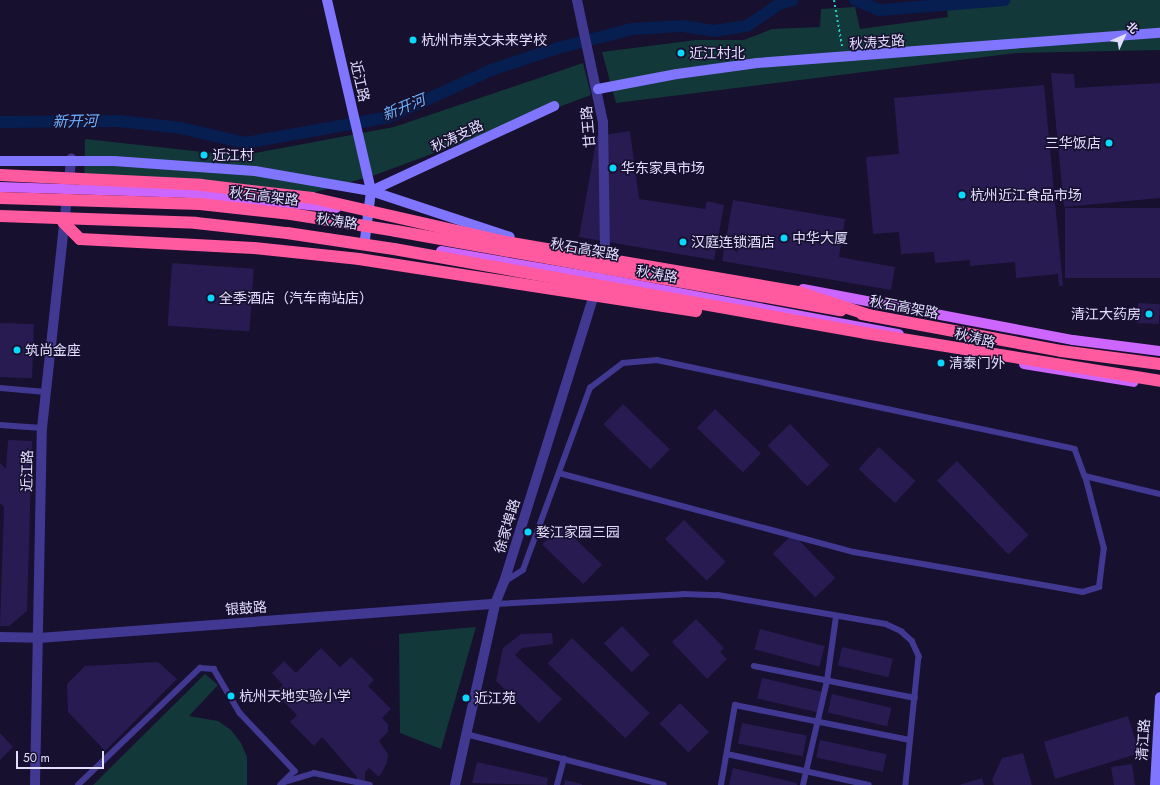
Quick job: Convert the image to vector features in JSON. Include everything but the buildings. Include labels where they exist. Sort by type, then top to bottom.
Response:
[{"type":"highway","points":[[0,175],[201,185],[312,198],[506,242],[798,292],[872,316]]},
{"type":"highway","name":"秋石高架路","points":[[0,198],[200,204],[291,214],[396,230],[1061,351],[1160,364]]},
{"type":"highway","points":[[0,216],[188,223],[287,232],[394,249],[966,350],[1160,381]]},
{"type":"highway","points":[[63,222],[80,239],[254,248],[359,259],[914,347],[966,350]]},
{"type":"main road","name":"秋涛路","points":[[0,187],[68,188],[241,197],[368,214],[510,237],[1073,340],[1160,351]]},
{"type":"main road","name":"秋涛路","points":[[0,221],[63,222],[154,218],[312,231],[599,278],[867,326],[1047,370],[1160,385]]},
{"type":"street","name":"近江路","points":[[327,0],[372,191],[365,239]]},
{"type":"street","name":"甘王路","points":[[577,0],[585,27],[598,89],[603,122],[605,254]]},
{"type":"street","name":"秋涛支路","points":[[598,89],[677,74],[750,64],[844,59],[1160,33]]},
{"type":"street","name":"秋涛支路","points":[[372,191],[554,106]]},
{"type":"street","name":"近江路","points":[[35,785],[42,428],[63,222],[71,159]]},
{"type":"street","points":[[0,161],[71,159],[255,171],[372,191],[510,237]]},
{"type":"street","name":"徐家埠路","points":[[455,785],[495,604],[504,582],[599,278]]},
{"type":"street","name":"银鼓路","points":[[0,638],[39,638],[495,604]]},
{"type":"street","name":"清江路","points":[[1154,785],[1160,697]]},
{"type":"lane","points":[[504,582],[523,570],[590,388],[623,363],[657,360],[1075,449],[1085,476],[1104,549],[1099,587],[1083,592],[854,552],[559,473]]},
{"type":"lane","points":[[0,388],[46,392]]},
{"type":"lane","points":[[0,425],[42,428]]},
{"type":"lane","points":[[1085,476],[1160,494]]},
{"type":"lane","points":[[495,604],[683,594],[718,595],[836,617],[886,624],[900,631],[912,641],[919,656],[906,785]]},
{"type":"lane","points":[[804,785],[827,680],[836,617]]},
{"type":"lane","points":[[754,666],[915,698]]},
{"type":"lane","points":[[78,785],[200,668],[214,668],[240,713],[295,771],[283,783]]},
{"type":"lane","points":[[721,785],[735,705],[910,740]]},
{"type":"lane","points":[[466,734],[564,759],[645,783],[664,785]]},
{"type":"lane","points":[[727,754],[869,785]]},
{"type":"lane","points":[[556,785],[564,759]]},
{"type":"lane","points":[[283,783],[314,773],[370,785]]},
{"type":"path","points":[[834,0],[844,59]]},
{"type":"green space","points":[[946,0],[1160,0],[1160,50],[1016,53],[616,103],[602,52],[696,40],[744,40],[772,29],[820,27],[821,9],[855,7],[860,29],[948,17]]},
{"type":"green space","points":[[583,63],[591,95],[375,175],[295,198],[84,190],[85,139],[240,156],[394,127]]},
{"type":"green space","points":[[476,627],[441,749],[400,733],[399,634]]},
{"type":"green space","points":[[205,674],[218,685],[189,716],[218,721],[231,730],[241,743],[247,757],[247,785],[93,785]]},
{"type":"waterway","name":"新开河","points":[[0,122],[119,121],[181,128],[245,143],[389,117],[491,70],[558,48],[632,29],[683,26],[714,31],[747,26],[781,3],[793,0]]},
{"type":"waterway","name":"新开河","points":[[855,0],[880,10],[1005,0]]},
{"type":"place","name":"杭州市崇文未来学校","points":[[413,40]]},
{"type":"place","name":"近江村北","points":[[681,53]]},
{"type":"place","name":"三华饭店","points":[[1109,143]]},
{"type":"place","name":"近江村","points":[[204,155]]},
{"type":"place","name":"华东家具市场","points":[[613,168]]},
{"type":"place","name":"杭州近江食品市场","points":[[962,195]]},
{"type":"place","name":"中华大厦","points":[[784,238]]},
{"type":"place","name":"汉庭连锁酒店","points":[[683,242]]},
{"type":"place","name":"全季酒店（汽车南站店）","points":[[211,298]]},
{"type":"place","name":"清江大药房","points":[[1149,314]]},
{"type":"place","name":"筑尚金座","points":[[17,350]]},
{"type":"place","name":"清泰门外","points":[[941,363]]},
{"type":"place","name":"婺江家园三园","points":[[528,532]]},
{"type":"place","name":"杭州天地实验小学","points":[[231,696]]},
{"type":"place","name":"近江苑","points":[[466,698]]}]
